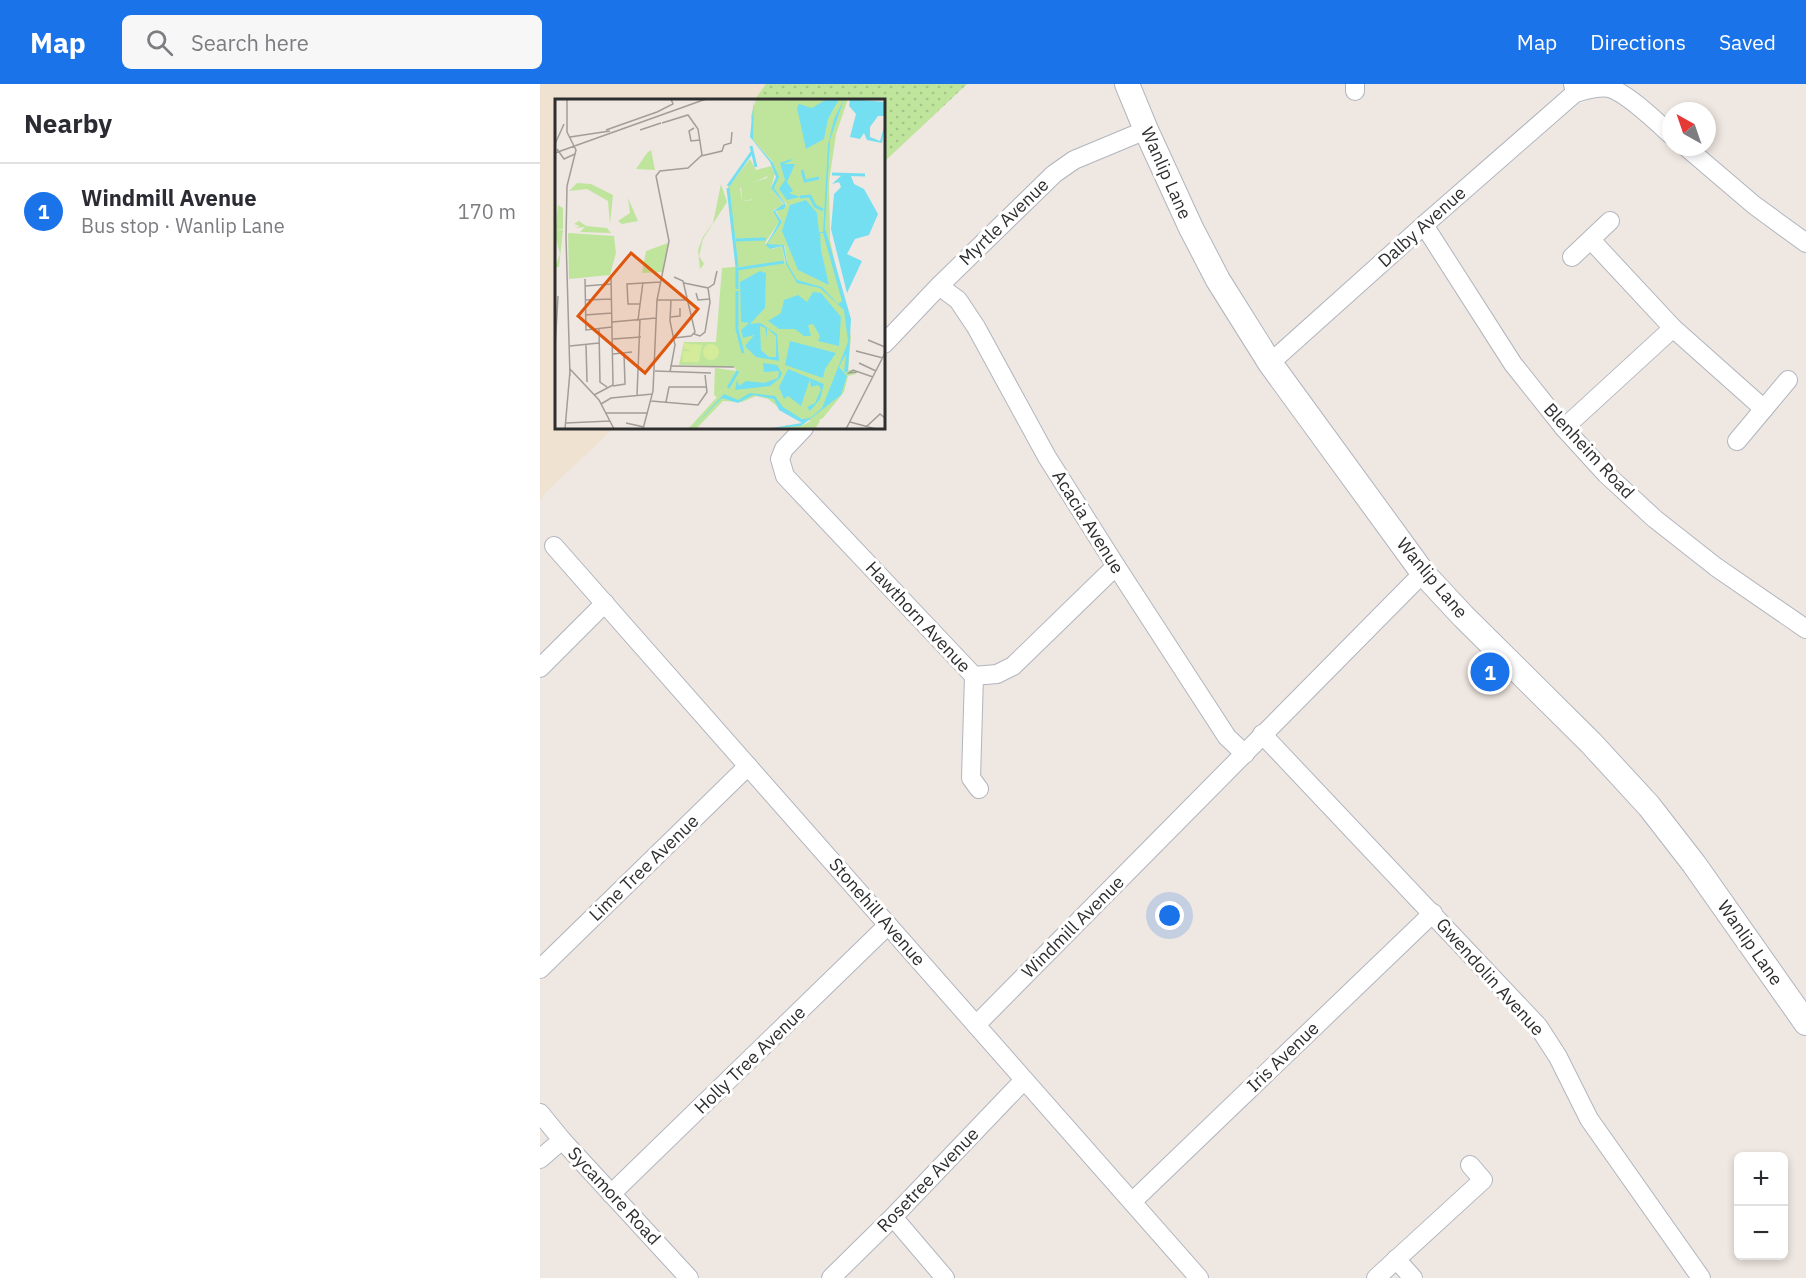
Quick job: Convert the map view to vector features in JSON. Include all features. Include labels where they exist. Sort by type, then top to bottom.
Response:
[{"type":"street","name":"Wanlip Lane","points":[[1127,84],[1191,228],[1218,280],[1270,363],[1423,573],[1462,616],[1591,743],[1649,806],[1694,864],[1806,1023]]},
{"type":"street","points":[[1574,88],[1609,88],[1625,97],[1662,128]]},
{"type":"street","name":"Dalby Avenue","points":[[1270,363],[1574,88]]},
{"type":"street","name":"Myrtle Avenue","points":[[885,343],[939,286],[1054,174],[1074,160],[1146,130]]},
{"type":"street","points":[[1697,156],[1754,205],[1806,243]]},
{"type":"street","points":[[1572,257],[1610,221]]},
{"type":"street","name":"Blenheim Road","points":[[1424,225],[1513,364],[1564,428],[1606,474],[1655,519],[1716,567],[1806,629]]},
{"type":"street","points":[[1591,240],[1673,328],[1764,408]]},
{"type":"street","name":"Acacia Avenue","points":[[939,286],[958,300],[976,327],[1047,457],[1227,737],[1245,754]]},
{"type":"street","points":[[1564,428],[1673,328]]},
{"type":"street","points":[[1737,441],[1788,380]]},
{"type":"street","name":"Hawthorn Avenue","points":[[803,429],[784,449],[780,459],[784,476],[974,676],[997,674],[1013,666],[1116,566]]},
{"type":"street","name":"Stonehill Avenue","points":[[554,546],[1199,1278]]},
{"type":"street","name":"Windmill Avenue","points":[[976,1025],[1423,573]]},
{"type":"street","points":[[540,668],[605,603]]},
{"type":"street","points":[[971,779],[974,676]]},
{"type":"street","name":"Gwendolin Avenue","points":[[1262,734],[1538,1026],[1558,1057],[1589,1119],[1701,1278]]},
{"type":"street","name":"Lime Tree Avenue","points":[[540,969],[748,766]]},
{"type":"street","name":"Iris Avenue","points":[[1133,1202],[1433,913]]},
{"type":"street","name":"Holly Tree Avenue","points":[[612,1194],[888,926]]},
{"type":"street","name":"Rosetree Avenue","points":[[831,1278],[893,1217],[1024,1080]]},
{"type":"street","name":"Sycamore Road","points":[[540,1113],[689,1278]]},
{"type":"street","points":[[540,1159],[562,1140]]},
{"type":"street","points":[[1376,1278],[1483,1180],[1470,1165]]},
{"type":"street","points":[[893,1217],[945,1278]]},
{"type":"street","points":[[1396,1259],[1413,1278]]},
{"type":"shaded area","points":[[540,84],[967,84],[885,161],[885,99],[555,99],[555,429],[613,429],[544,494],[540,502]]},
{"type":"green space","points":[[766,84],[967,84],[885,161],[885,99],[756,98]]},
{"type":"place","name":"Windmill Avenue","points":[[1490,672]]}]
